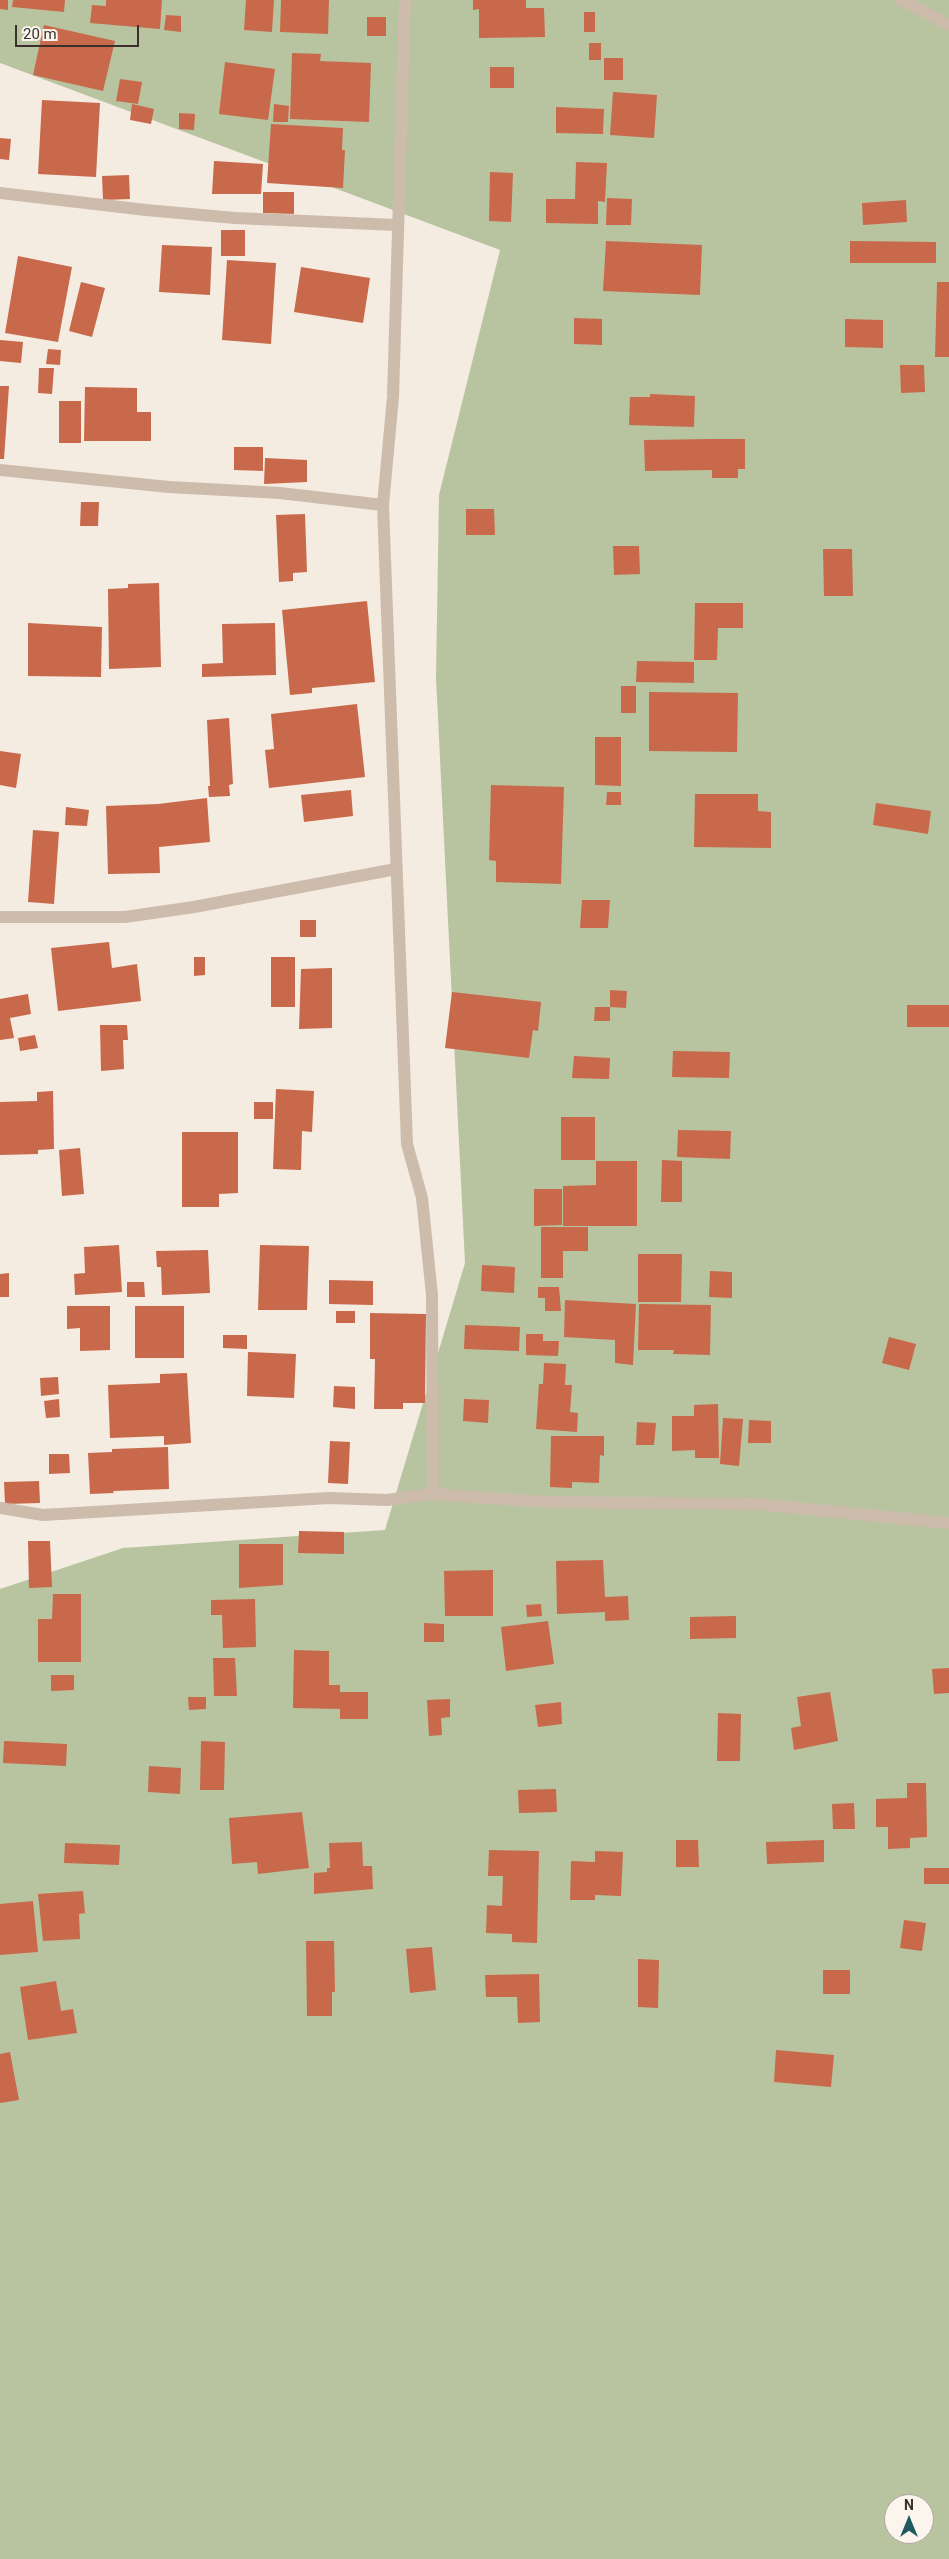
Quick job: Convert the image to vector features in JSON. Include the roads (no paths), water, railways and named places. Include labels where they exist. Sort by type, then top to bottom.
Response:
[{"type":"street","points":[[405,0],[393,397],[383,505],[407,1144],[422,1198],[432,1295],[433,1494]]},
{"type":"street","points":[[902,0],[949,25]]},
{"type":"street","points":[[0,193],[235,218],[397,225]]},
{"type":"street","points":[[0,470],[169,486],[280,493],[383,505]]},
{"type":"street","points":[[0,917],[125,917],[194,907],[396,869]]},
{"type":"street","points":[[0,1508],[42,1515],[329,1498],[387,1500],[433,1494],[544,1502],[756,1504],[949,1523]]}]
